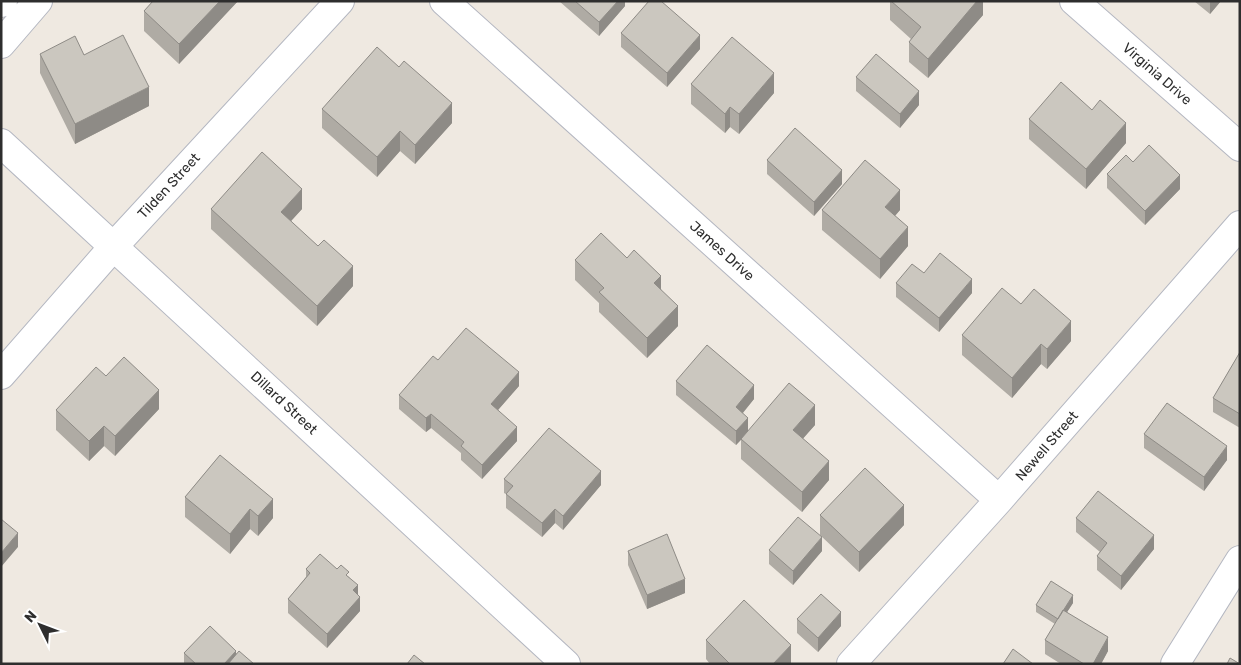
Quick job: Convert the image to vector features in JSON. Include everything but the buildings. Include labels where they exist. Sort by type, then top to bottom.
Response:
[{"type":"street","points":[[1,44],[38,1]]},
{"type":"street","name":"Tilden Street","points":[[1,375],[114,246],[340,1]]},
{"type":"street","name":"James Drive","points":[[444,1],[999,500]]},
{"type":"street","name":"Virginia Drive","points":[[1074,1],[1240,147]]},
{"type":"street","name":"Dillard Street","points":[[1,143],[566,664]]},
{"type":"street","name":"Newell Street","points":[[851,664],[1235,242]]},
{"type":"street","points":[[1175,664],[1240,560]]}]
